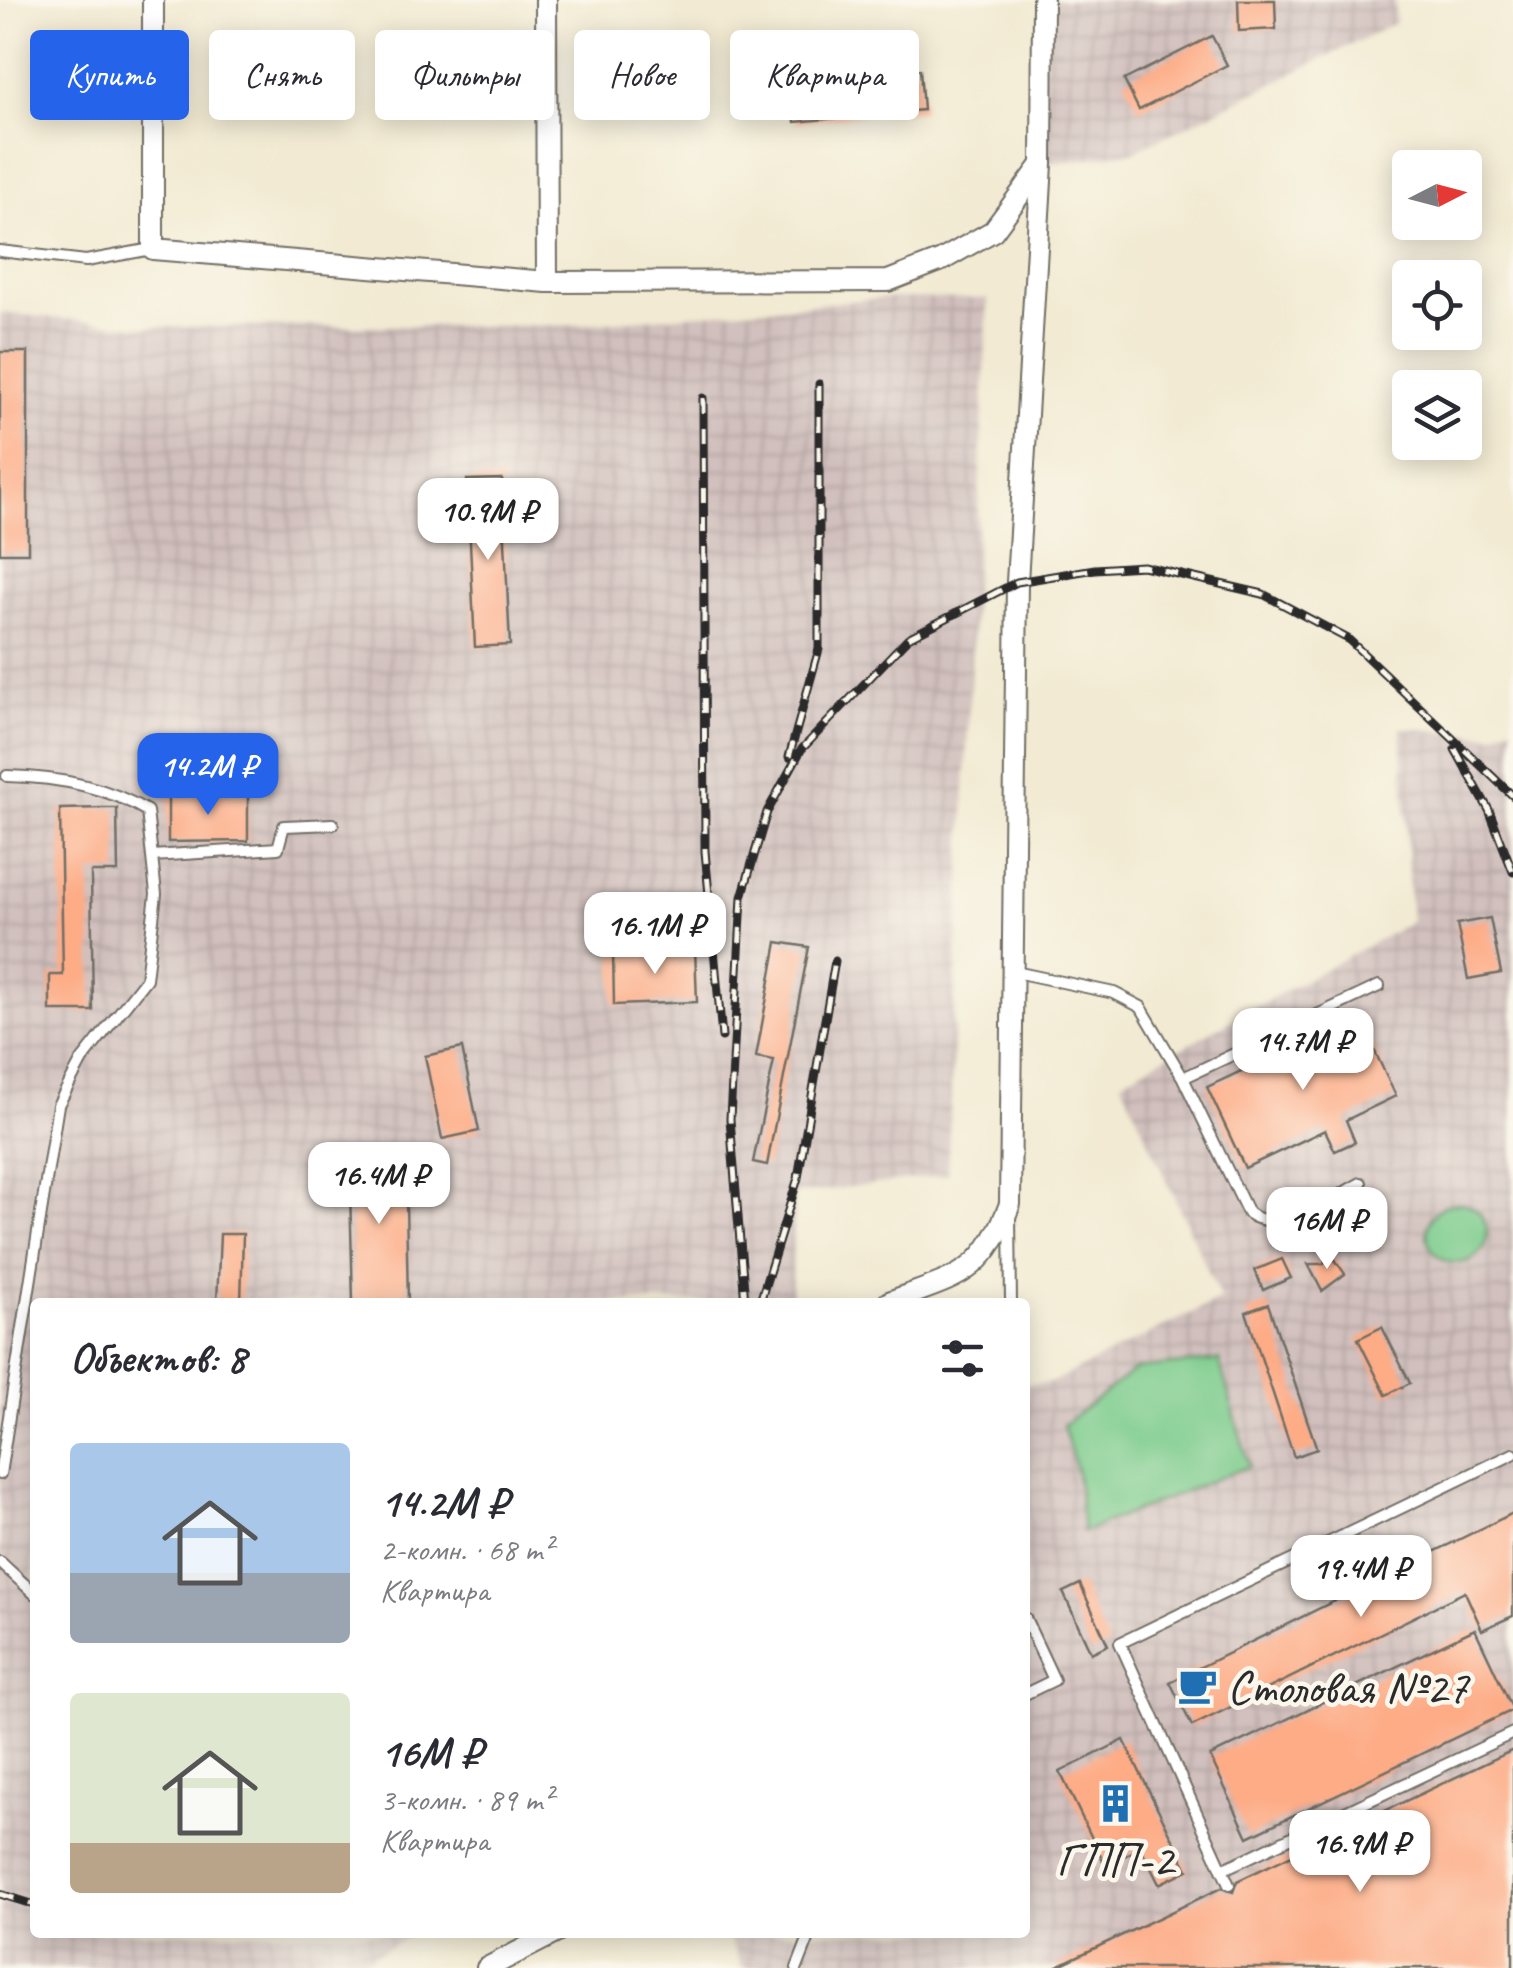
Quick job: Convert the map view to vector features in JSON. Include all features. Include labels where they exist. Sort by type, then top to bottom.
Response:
[{"type":"street","points":[[153,0],[153,249],[546,282],[888,281],[942,260],[994,231],[1042,164]]},
{"type":"street","points":[[546,0],[546,282]]},
{"type":"street","points":[[899,1298],[951,1278],[982,1260],[1010,1204],[1017,582],[1042,164],[1043,0]]},
{"type":"street","points":[[487,1968],[545,1938]]},
{"type":"lane","points":[[0,251],[86,261],[153,249]]},
{"type":"lane","points":[[0,1474],[58,1106],[82,1060],[146,979],[156,894],[147,811],[124,797],[52,777],[7,776]]},
{"type":"lane","points":[[152,856],[278,848],[284,826],[332,824]]},
{"type":"lane","points":[[1015,972],[1114,993],[1140,1006],[1183,1078],[1248,1212],[1259,1220],[1272,1223],[1292,1217],[1361,1183]]},
{"type":"lane","points":[[1183,1078],[1379,986]]},
{"type":"lane","points":[[1010,1204],[1011,1298]]},
{"type":"lane","points":[[1229,1884],[1120,1643],[1513,1454]]},
{"type":"lane","points":[[0,1562],[30,1589]]},
{"type":"lane","points":[[1030,1629],[1054,1680],[1030,1692]]},
{"type":"lane","points":[[1222,1870],[1513,1733]]},
{"type":"lane","points":[[796,1968],[808,1938]]},
{"type":"shaded area","points":[[1043,0],[1395,0],[1395,23],[1133,152],[1042,164]]},
{"type":"shaded area","points":[[885,298],[988,299],[947,1175],[795,1194],[791,1298],[30,1298],[30,1938],[406,1938],[349,1968],[0,1968],[0,313],[148,327],[573,325]]},
{"type":"shaded area","points":[[1513,726],[1513,1968],[742,1968],[729,1938],[1030,1938],[1030,1384],[1050,1383],[1221,1299],[1121,1081],[1411,922],[1401,728],[1493,735]]},
{"type":"green space","points":[[1457,1203],[1478,1212],[1487,1233],[1478,1254],[1457,1263],[1436,1254],[1427,1233],[1436,1212]]},
{"type":"green space","points":[[1219,1360],[1249,1466],[1083,1532],[1077,1473],[1063,1425],[1136,1369]]},
{"type":"building","points":[[1238,0],[1275,0],[1276,29],[1239,31]]},
{"type":"building","points":[[1212,36],[1227,65],[1139,110],[1124,80]]},
{"type":"building","points":[[919,69],[923,110],[919,110]]},
{"type":"building","points":[[0,352],[28,352],[28,553],[0,553]]},
{"type":"building","points":[[502,479],[510,645],[475,647],[467,480]]},
{"type":"building","points":[[248,793],[248,841],[168,842],[168,794]]},
{"type":"building","points":[[117,808],[118,872],[91,872],[93,1011],[50,1011],[50,975],[63,975],[60,809]]},
{"type":"building","points":[[1490,918],[1501,973],[1468,979],[1457,924]]},
{"type":"building","points":[[777,942],[809,947],[767,1165],[753,1162],[774,1060],[756,1057]]},
{"type":"building","points":[[695,948],[697,1002],[614,1005],[613,951]]},
{"type":"building","points":[[1358,1016],[1396,1096],[1346,1120],[1355,1142],[1335,1151],[1325,1130],[1245,1168],[1207,1087]]},
{"type":"building","points":[[462,1048],[479,1131],[442,1139],[425,1056]]},
{"type":"building","points":[[405,1152],[408,1298],[353,1298],[349,1153]]},
{"type":"building","points":[[220,1234],[243,1234],[241,1298],[217,1298]]},
{"type":"building","points":[[1331,1254],[1345,1274],[1322,1291],[1308,1264],[1323,1264]]},
{"type":"building","points":[[1282,1259],[1291,1278],[1263,1290],[1255,1270]]},
{"type":"building","points":[[1268,1304],[1317,1449],[1294,1457],[1246,1312]]},
{"type":"building","points":[[1382,1327],[1410,1383],[1386,1395],[1358,1339]]},
{"type":"building","points":[[1513,1513],[1513,1616],[1482,1630],[1465,1592],[1192,1726],[1170,1682]]},
{"type":"building","points":[[1080,1584],[1108,1645],[1091,1653],[1063,1592]]},
{"type":"building","points":[[1475,1629],[1513,1710],[1248,1837],[1210,1756]]},
{"type":"building","name":"ГПП-2","points":[[1124,1740],[1188,1870],[1159,1884],[1141,1848],[1105,1865],[1060,1772]]},
{"type":"building","points":[[1513,1750],[1513,1968],[1053,1968],[1221,1888],[1233,1892],[1237,1881]]},
{"type":"railway","points":[[789,757],[819,649],[819,384]]},
{"type":"railway","points":[[703,398],[705,851],[722,1037]]},
{"type":"railway","points":[[745,1298],[730,1119],[742,897],[767,812],[801,750],[908,638],[1017,582],[1095,569],[1143,566],[1263,594],[1348,639],[1513,796]]},
{"type":"railway","points":[[1455,749],[1489,810],[1513,872]]},
{"type":"railway","points":[[761,1298],[798,1178],[835,961]]},
{"type":"railway","points":[[0,1894],[30,1903]]},
{"type":"place","name":"Столовая №27","points":[[1197,1686]]},
{"type":"place","name":"ГПП-2","points":[[1115,1803]]}]
